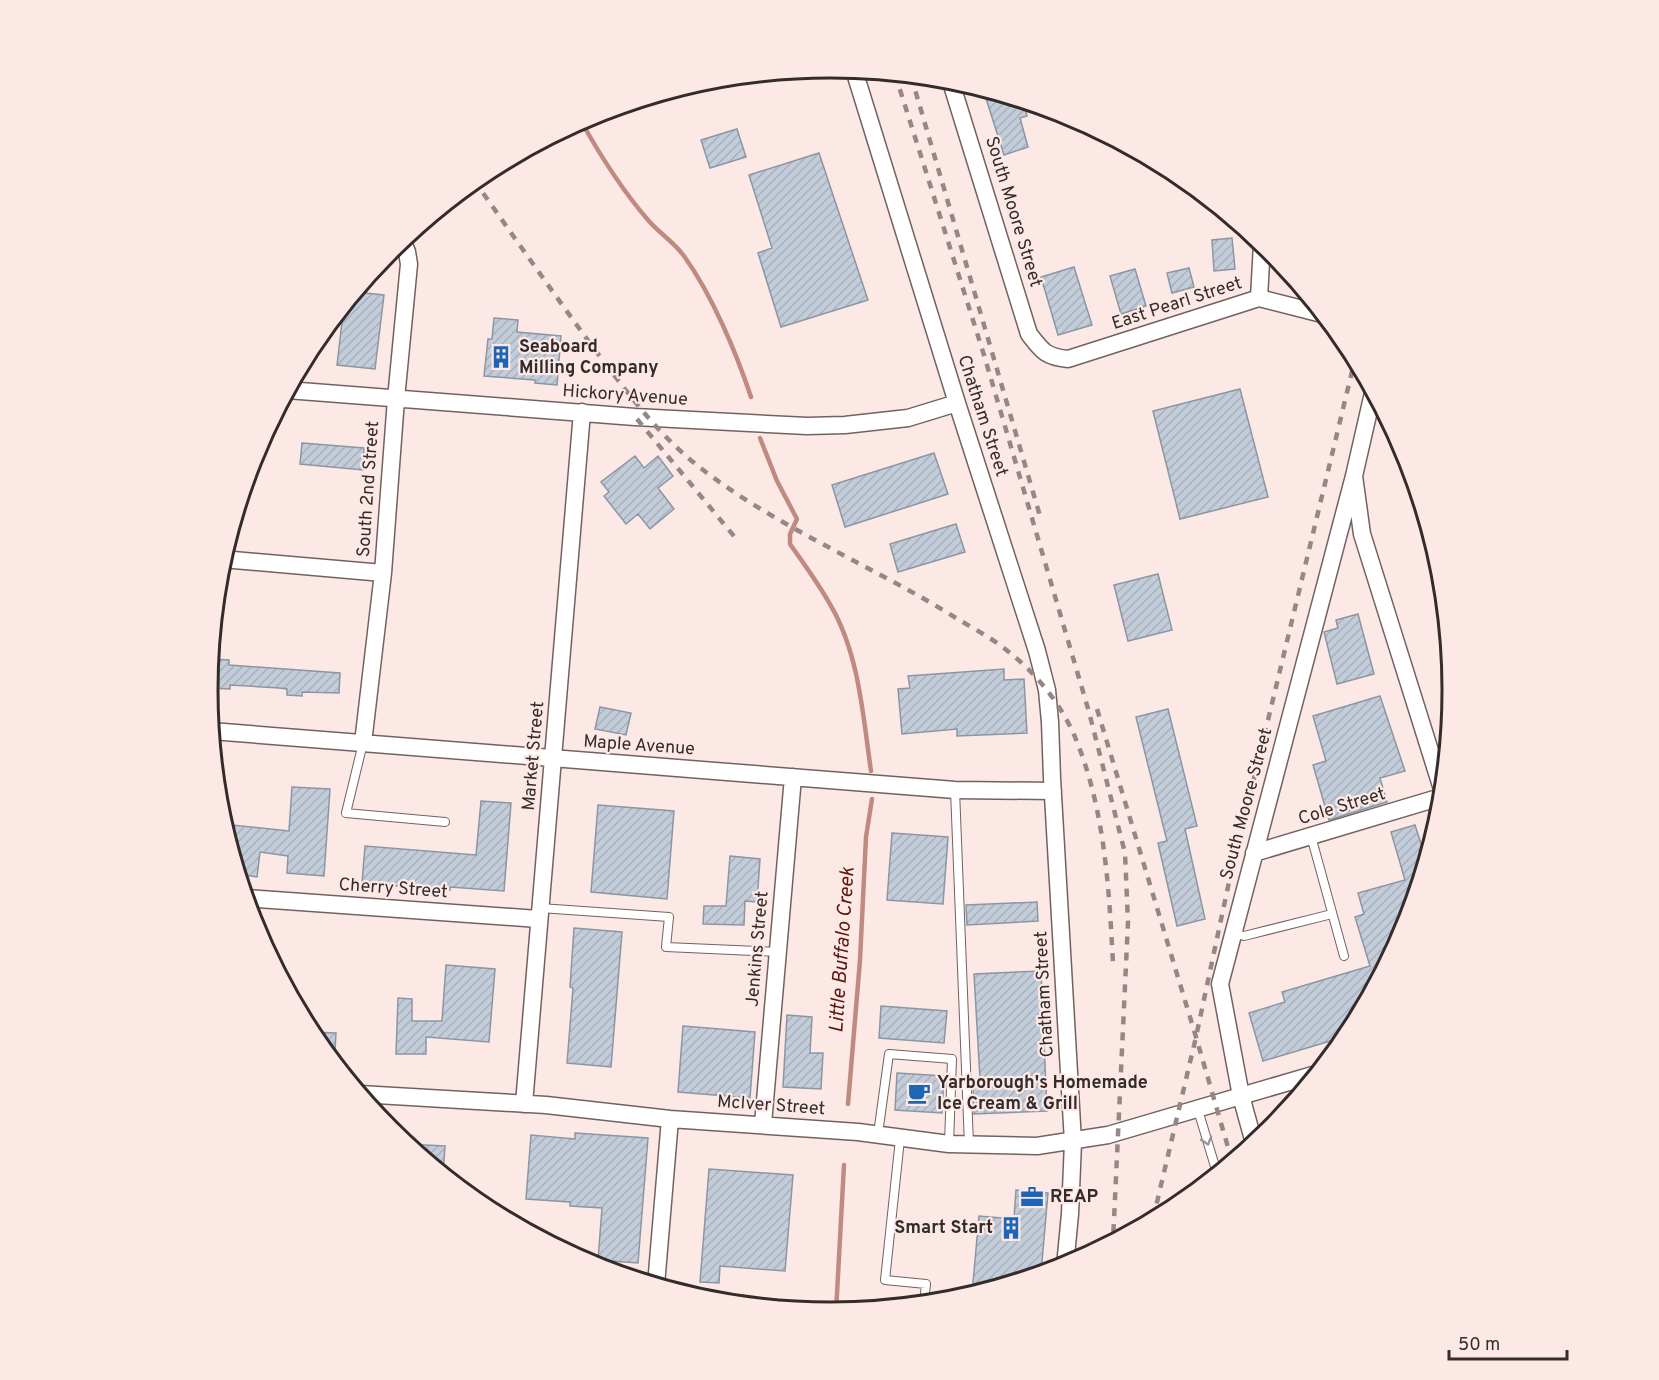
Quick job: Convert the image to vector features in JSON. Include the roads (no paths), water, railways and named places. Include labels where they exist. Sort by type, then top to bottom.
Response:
[{"type":"street","name":"Chatham Street","points":[[857,79],[1037,651],[1047,690],[1073,1142],[1066,1254]]},
{"type":"street","name":"South Moore Street","points":[[953,91],[1029,334],[1045,352]]},
{"type":"street","name":"South 2nd Street","points":[[363,743],[383,573],[409,264],[406,249]]},
{"type":"street","points":[[1258,298],[1261,256]]},
{"type":"street","name":"East Pearl Street","points":[[1045,352],[1052,357],[1068,359],[1258,298],[1310,311]]},
{"type":"street","name":"Hickory Avenue","points":[[296,391],[703,422],[807,426],[845,425],[908,418],[957,403]]},
{"type":"street","name":"Market Street","points":[[524,1104],[582,412]]},
{"type":"street","name":"South Moore Street","points":[[1251,1133],[1241,1096],[1220,984],[1354,476],[1376,415]]},
{"type":"street","points":[[1354,476],[1362,534],[1438,755]]},
{"type":"street","points":[[232,560],[383,573]]},
{"type":"street","name":"Maple Avenue","points":[[219,732],[955,790],[1052,784]]},
{"type":"street","name":"Jenkins Street","points":[[763,1124],[793,777]]},
{"type":"street","name":"Cole Street","points":[[1254,854],[1431,800]]},
{"type":"street","name":"Cherry Street","points":[[254,899],[539,914]]},
{"type":"street","name":"McIver Street","points":[[370,1095],[524,1104],[670,1119],[763,1124],[878,1134],[900,1139],[949,1144],[1037,1146],[1095,1139],[1303,1078]]},
{"type":"street","points":[[657,1277],[670,1119]]},
{"type":"lane","points":[[363,743],[346,813],[445,822]]},
{"type":"lane","points":[[955,790],[969,1145]]},
{"type":"lane","points":[[1311,836],[1344,956]]},
{"type":"lane","points":[[539,914],[669,917],[666,947],[778,952]]},
{"type":"lane","points":[[1233,933],[1244,936],[1332,914]]},
{"type":"lane","points":[[878,1134],[889,1054],[952,1059],[949,1144]]},
{"type":"lane","points":[[1198,1110],[1215,1165]]},
{"type":"lane","points":[[900,1139],[885,1280],[926,1284],[925,1294]]},
{"type":"waterway","name":"Little Buffalo Creek","points":[[586,129],[629,197],[652,225],[680,251],[694,271],[722,324],[751,397]]},
{"type":"waterway","name":"Little Buffalo Creek","points":[[760,438],[777,481],[797,519],[790,534],[790,544],[826,598],[848,644],[862,707],[871,771]]},
{"type":"waterway","name":"Little Buffalo Creek","points":[[848,1104],[860,960],[866,837],[872,799]]},
{"type":"waterway","name":"Little Buffalo Creek","points":[[837,1302],[844,1165]]},
{"type":"railway","points":[[897,82],[984,355],[1089,712],[1125,853],[1128,922],[1113,1232]]},
{"type":"railway","points":[[913,84],[1040,516]]},
{"type":"railway","points":[[480,188],[616,378],[654,424],[682,453],[759,508],[924,599],[991,639],[1020,662],[1049,693],[1072,729],[1094,796],[1104,851],[1113,963]]},
{"type":"railway","points":[[1156,1208],[1196,1037],[1229,882],[1352,372]]},
{"type":"railway","points":[[637,419],[738,541]]},
{"type":"railway","points":[[1097,709],[1230,1153]]},
{"type":"place","name":"Seaboard Milling Company","points":[[501,357]]},
{"type":"place","name":"Yarborough's Homemade Ice Cream & Grill","points":[[919,1093]]},
{"type":"place","name":"REAP","points":[[1032,1197]]},
{"type":"place","name":"Smart Start","points":[[1011,1228]]}]
